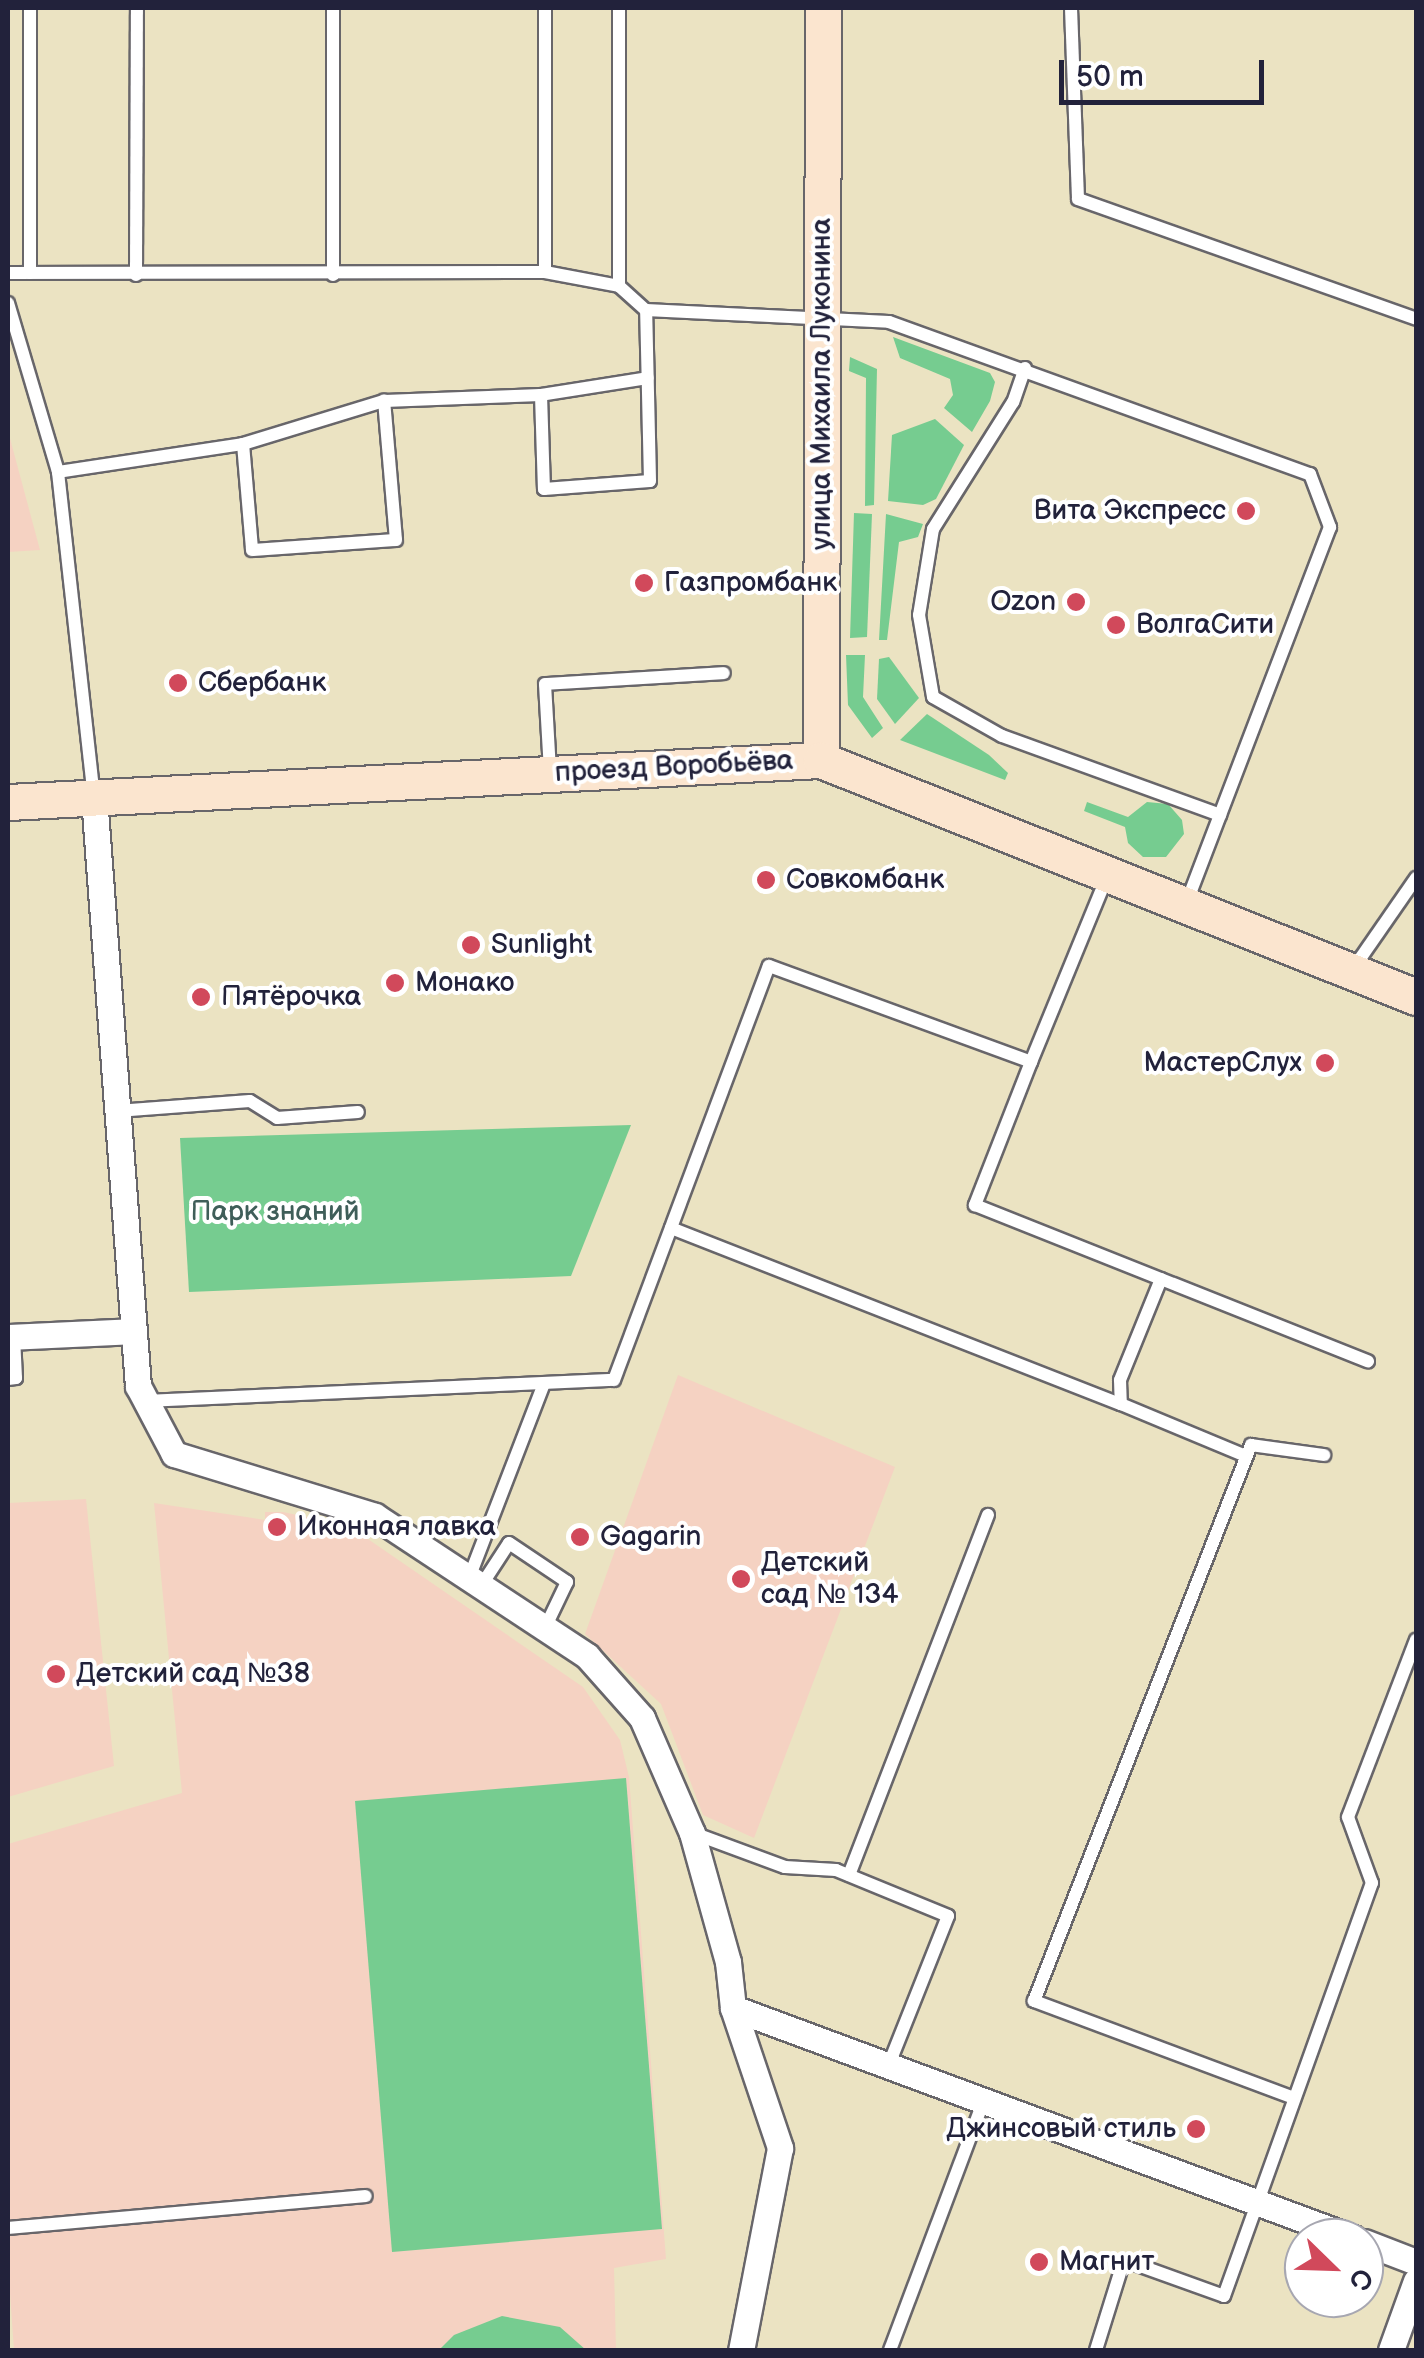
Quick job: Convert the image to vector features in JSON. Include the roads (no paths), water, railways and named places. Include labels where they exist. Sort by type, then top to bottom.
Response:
[{"type":"main road","name":"улица Михаила Луконина","points":[[821,760],[822,8]]},
{"type":"main road","name":"проезд Воробьёва","points":[[8,802],[821,760],[1416,997]]},
{"type":"street","points":[[94,797],[138,1386],[174,1454],[376,1516],[587,1656],[642,1718],[692,1833],[728,1962],[733,2008],[780,2148],[741,2350]]},
{"type":"street","points":[[11,1337],[134,1331]]},
{"type":"street","points":[[733,2008],[1301,2218]]},
{"type":"street","points":[[1384,2250],[1416,2262]]},
{"type":"street","points":[[1391,2350],[1416,2281]]},
{"type":"lane","points":[[30,8],[30,273]]},
{"type":"lane","points":[[136,275],[137,8]]},
{"type":"lane","points":[[333,8],[333,275]]},
{"type":"lane","points":[[545,8],[545,272]]},
{"type":"lane","points":[[619,8],[619,286]]},
{"type":"lane","points":[[1072,8],[1078,199],[1416,319]]},
{"type":"lane","points":[[8,273],[545,272],[619,286],[646,310],[822,314],[889,322],[1310,474],[1330,527],[1186,905]]},
{"type":"lane","points":[[8,303],[58,472],[94,797]]},
{"type":"lane","points":[[541,395],[544,489],[650,481],[646,310]]},
{"type":"lane","points":[[1025,368],[1013,402],[933,529],[919,615],[933,697],[1002,736],[1220,814]]},
{"type":"lane","points":[[58,472],[242,444],[384,401],[541,395],[648,378]]},
{"type":"lane","points":[[242,444],[252,550],[396,540],[384,401]]},
{"type":"lane","points":[[550,774],[545,684],[724,673]]},
{"type":"lane","points":[[1108,874],[975,1204],[1368,1361]]},
{"type":"lane","points":[[1352,971],[1416,878]]},
{"type":"lane","points":[[146,1401],[614,1380],[769,966],[1031,1062]]},
{"type":"lane","points":[[117,1111],[250,1101],[277,1118],[358,1112]]},
{"type":"lane","points":[[671,1228],[1246,1456]]},
{"type":"lane","points":[[1122,1404],[1120,1380],[1161,1279]]},
{"type":"lane","points":[[8,1379],[16,1378],[11,1337]]},
{"type":"lane","points":[[475,1582],[544,1384]]},
{"type":"lane","points":[[1294,2098],[1034,2000],[1251,1444],[1324,1455]]},
{"type":"lane","points":[[848,1874],[988,1516]]},
{"type":"lane","points":[[475,1582],[510,1543],[567,1582],[545,1628]]},
{"type":"lane","points":[[1096,2350],[1124,2260],[1224,2296],[1372,1882],[1348,1817],[1416,1640]]},
{"type":"lane","points":[[692,1833],[785,1867],[848,1874],[948,1916],[888,2067]]},
{"type":"lane","points":[[890,2350],[984,2103]]},
{"type":"lane","points":[[8,2228],[366,2196]]},
{"type":"place","name":"Вита Экспресс","points":[[1246,511]]},
{"type":"place","name":"Газпромбанк","points":[[644,583]]},
{"type":"place","name":"Ozon","points":[[1076,602]]},
{"type":"place","name":"ВолгаСити","points":[[1116,625]]},
{"type":"place","name":"Сбербанк","points":[[178,683]]},
{"type":"place","name":"Совкомбанк","points":[[766,880]]},
{"type":"place","name":"Sunlight","points":[[471,945]]},
{"type":"place","name":"Монако","points":[[395,983]]},
{"type":"place","name":"Пятёрочка","points":[[201,997]]},
{"type":"place","name":"МастерСлух","points":[[1325,1063]]},
{"type":"place","name":"Иконная лавка","points":[[277,1527]]},
{"type":"place","name":"Gagarin","points":[[580,1537]]},
{"type":"place","name":"Детский сад № 134","points":[[741,1579]]},
{"type":"place","name":"Детский сад №38","points":[[56,1674]]},
{"type":"place","name":"Джинсовый стиль","points":[[1196,2129]]},
{"type":"place","name":"Магнит","points":[[1039,2262]]},
{"type":"park label","name":"Парк знаний","points":[[275,1212]]}]
